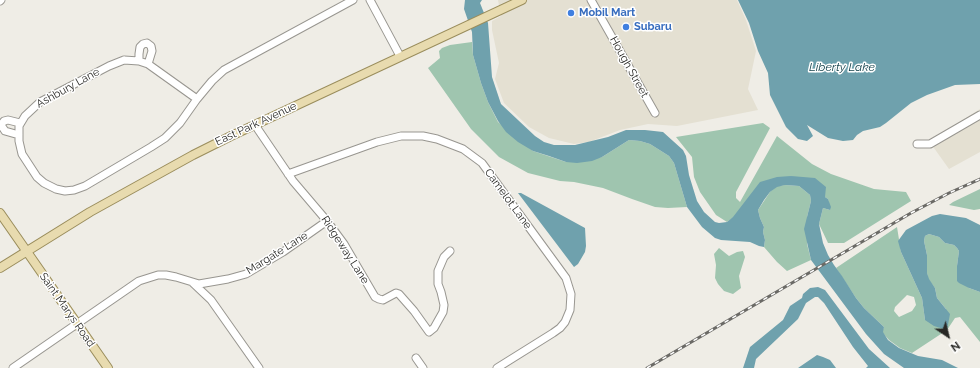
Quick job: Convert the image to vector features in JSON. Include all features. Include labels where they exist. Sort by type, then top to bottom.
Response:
[{"type":"main road","name":"East Park Avenue","points":[[0,268],[121,194],[193,155],[400,56],[522,0]]},
{"type":"main road","name":"Saint Marys Road","points":[[0,214],[108,368]]},
{"type":"street","points":[[19,135],[5,131],[1,125],[4,121],[20,124],[19,141],[22,154],[44,183],[56,189],[74,190],[85,186],[166,138],[180,123],[212,81],[224,70],[353,0]]},
{"type":"street","points":[[370,0],[400,56]]},
{"type":"street","name":"Hough Street","points":[[591,0],[655,113]]},
{"type":"street","points":[[148,64],[152,51],[151,46],[147,43],[140,47],[140,60],[148,64],[197,99]]},
{"type":"street","name":"Ashbury Lane","points":[[20,124],[25,116],[40,102],[102,69],[124,60],[140,60]]},
{"type":"street","points":[[917,144],[930,144],[980,115]]},
{"type":"street","name":"Ridgeway Lane","points":[[255,125],[293,181],[327,221],[344,244],[375,297],[383,300],[396,293],[399,294],[414,311],[429,332],[434,328],[444,305],[438,284],[438,271],[444,257],[450,251]]},
{"type":"street","name":"Camelot Lane","points":[[288,174],[377,142],[401,136],[424,136],[437,139],[463,149],[482,163],[566,278],[572,303],[565,322],[560,328],[496,368]]},
{"type":"street","name":"Margate Lane","points":[[13,368],[139,281],[166,275],[199,284],[216,282],[246,274],[282,252],[327,221]]},
{"type":"street","points":[[192,282],[197,285],[211,300],[259,368]]},
{"type":"street","points":[[416,358],[423,368]]},
{"type":"shaded area","points":[[498,0],[737,0],[746,20],[756,51],[748,89],[758,110],[677,126],[648,124],[620,130],[589,142],[574,144],[549,138],[529,127],[504,103],[495,79],[499,63],[492,30],[492,21],[501,16]]},
{"type":"shaded area","points":[[980,109],[980,152],[949,169],[929,141]]},
{"type":"green space","points":[[472,42],[473,55],[481,83],[498,122],[533,151],[566,162],[602,157],[629,140],[650,144],[669,156],[674,163],[687,207],[655,207],[603,188],[574,182],[560,181],[528,173],[499,157],[471,129],[428,68],[440,58],[439,51],[442,48],[450,45]]},
{"type":"green space","points":[[763,123],[770,128],[736,192],[736,198],[740,202],[777,136],[812,164],[831,174],[874,189],[906,192],[911,201],[844,243],[828,243],[819,224],[823,208],[830,210],[828,199],[791,176],[727,222],[716,215],[700,192],[694,177],[692,157],[676,137]]},
{"type":"green space","points":[[777,186],[799,186],[810,195],[811,201],[807,217],[807,244],[811,260],[787,271],[764,247],[764,227],[758,210],[770,192]]},
{"type":"green space","points":[[980,189],[980,209],[974,210],[949,205],[953,202]]},
{"type":"green space","points":[[897,227],[901,252],[922,298],[925,320],[946,309],[937,298],[935,288],[928,279],[927,273],[927,255],[924,241],[925,236],[929,234],[939,237],[945,243],[954,245],[957,248],[959,251],[957,266],[969,288],[980,292],[980,342],[960,317],[955,318],[947,330],[912,353],[900,348],[889,340],[882,332],[884,327],[864,308],[836,268]],"holes":[[[907,295],[914,297],[916,305],[912,311],[899,317],[894,311],[895,307]]]},
{"type":"green space","points":[[719,248],[729,256],[743,251],[745,257],[739,276],[741,288],[733,294],[724,291],[715,278],[716,265],[714,254]]},
{"type":"water","points":[[465,0],[482,0],[480,3],[488,23],[492,77],[501,104],[535,136],[544,142],[554,145],[575,145],[608,137],[626,130],[663,132],[683,150],[686,156],[689,175],[697,201],[704,212],[715,222],[719,223],[727,222],[733,217],[760,182],[777,177],[791,176],[815,178],[826,187],[825,197],[828,199],[831,207],[830,210],[823,208],[819,224],[823,243],[834,265],[856,298],[884,327],[883,332],[888,340],[899,348],[918,356],[942,360],[958,368],[904,368],[884,354],[866,334],[811,260],[804,229],[811,201],[810,195],[799,186],[785,185],[777,187],[770,192],[758,210],[764,227],[764,247],[750,242],[721,240],[715,238],[702,227],[687,207],[674,163],[669,156],[650,144],[629,140],[602,157],[592,161],[577,163],[566,162],[533,151],[518,142],[506,132],[498,121],[488,102],[473,55],[472,32],[464,9]]},
{"type":"water","name":"Liberty Lake","points":[[738,0],[980,0],[980,84],[955,85],[927,95],[911,103],[880,127],[863,131],[853,140],[843,141],[828,138],[807,125],[813,136],[807,141],[798,139],[786,127],[770,95],[768,73],[758,51],[749,23]]},
{"type":"water","points":[[518,193],[521,193],[585,228],[585,252],[578,264],[574,267]]},
{"type":"water","points":[[940,214],[966,218],[980,225],[980,292],[957,281],[959,251],[957,248],[954,245],[945,243],[939,237],[929,234],[925,236],[924,241],[927,255],[927,273],[935,288],[937,298],[950,314],[947,330],[934,326],[925,320],[922,298],[901,252],[898,241],[906,230],[932,216]]},
{"type":"water","points":[[818,287],[825,290],[869,349],[890,368],[866,368],[868,366],[853,347],[824,303],[818,297],[815,297],[806,303],[798,319],[756,359],[754,368],[743,368],[750,347],[783,320],[790,306],[802,298],[803,294],[810,288]]},
{"type":"water","points":[[817,355],[830,360],[836,368],[798,368]]},
{"type":"railway","points":[[647,368],[911,213],[980,179]]},
{"type":"place","name":"Mobil Mart","points":[[571,13]]},
{"type":"place","name":"Subaru","points":[[626,27]]}]
